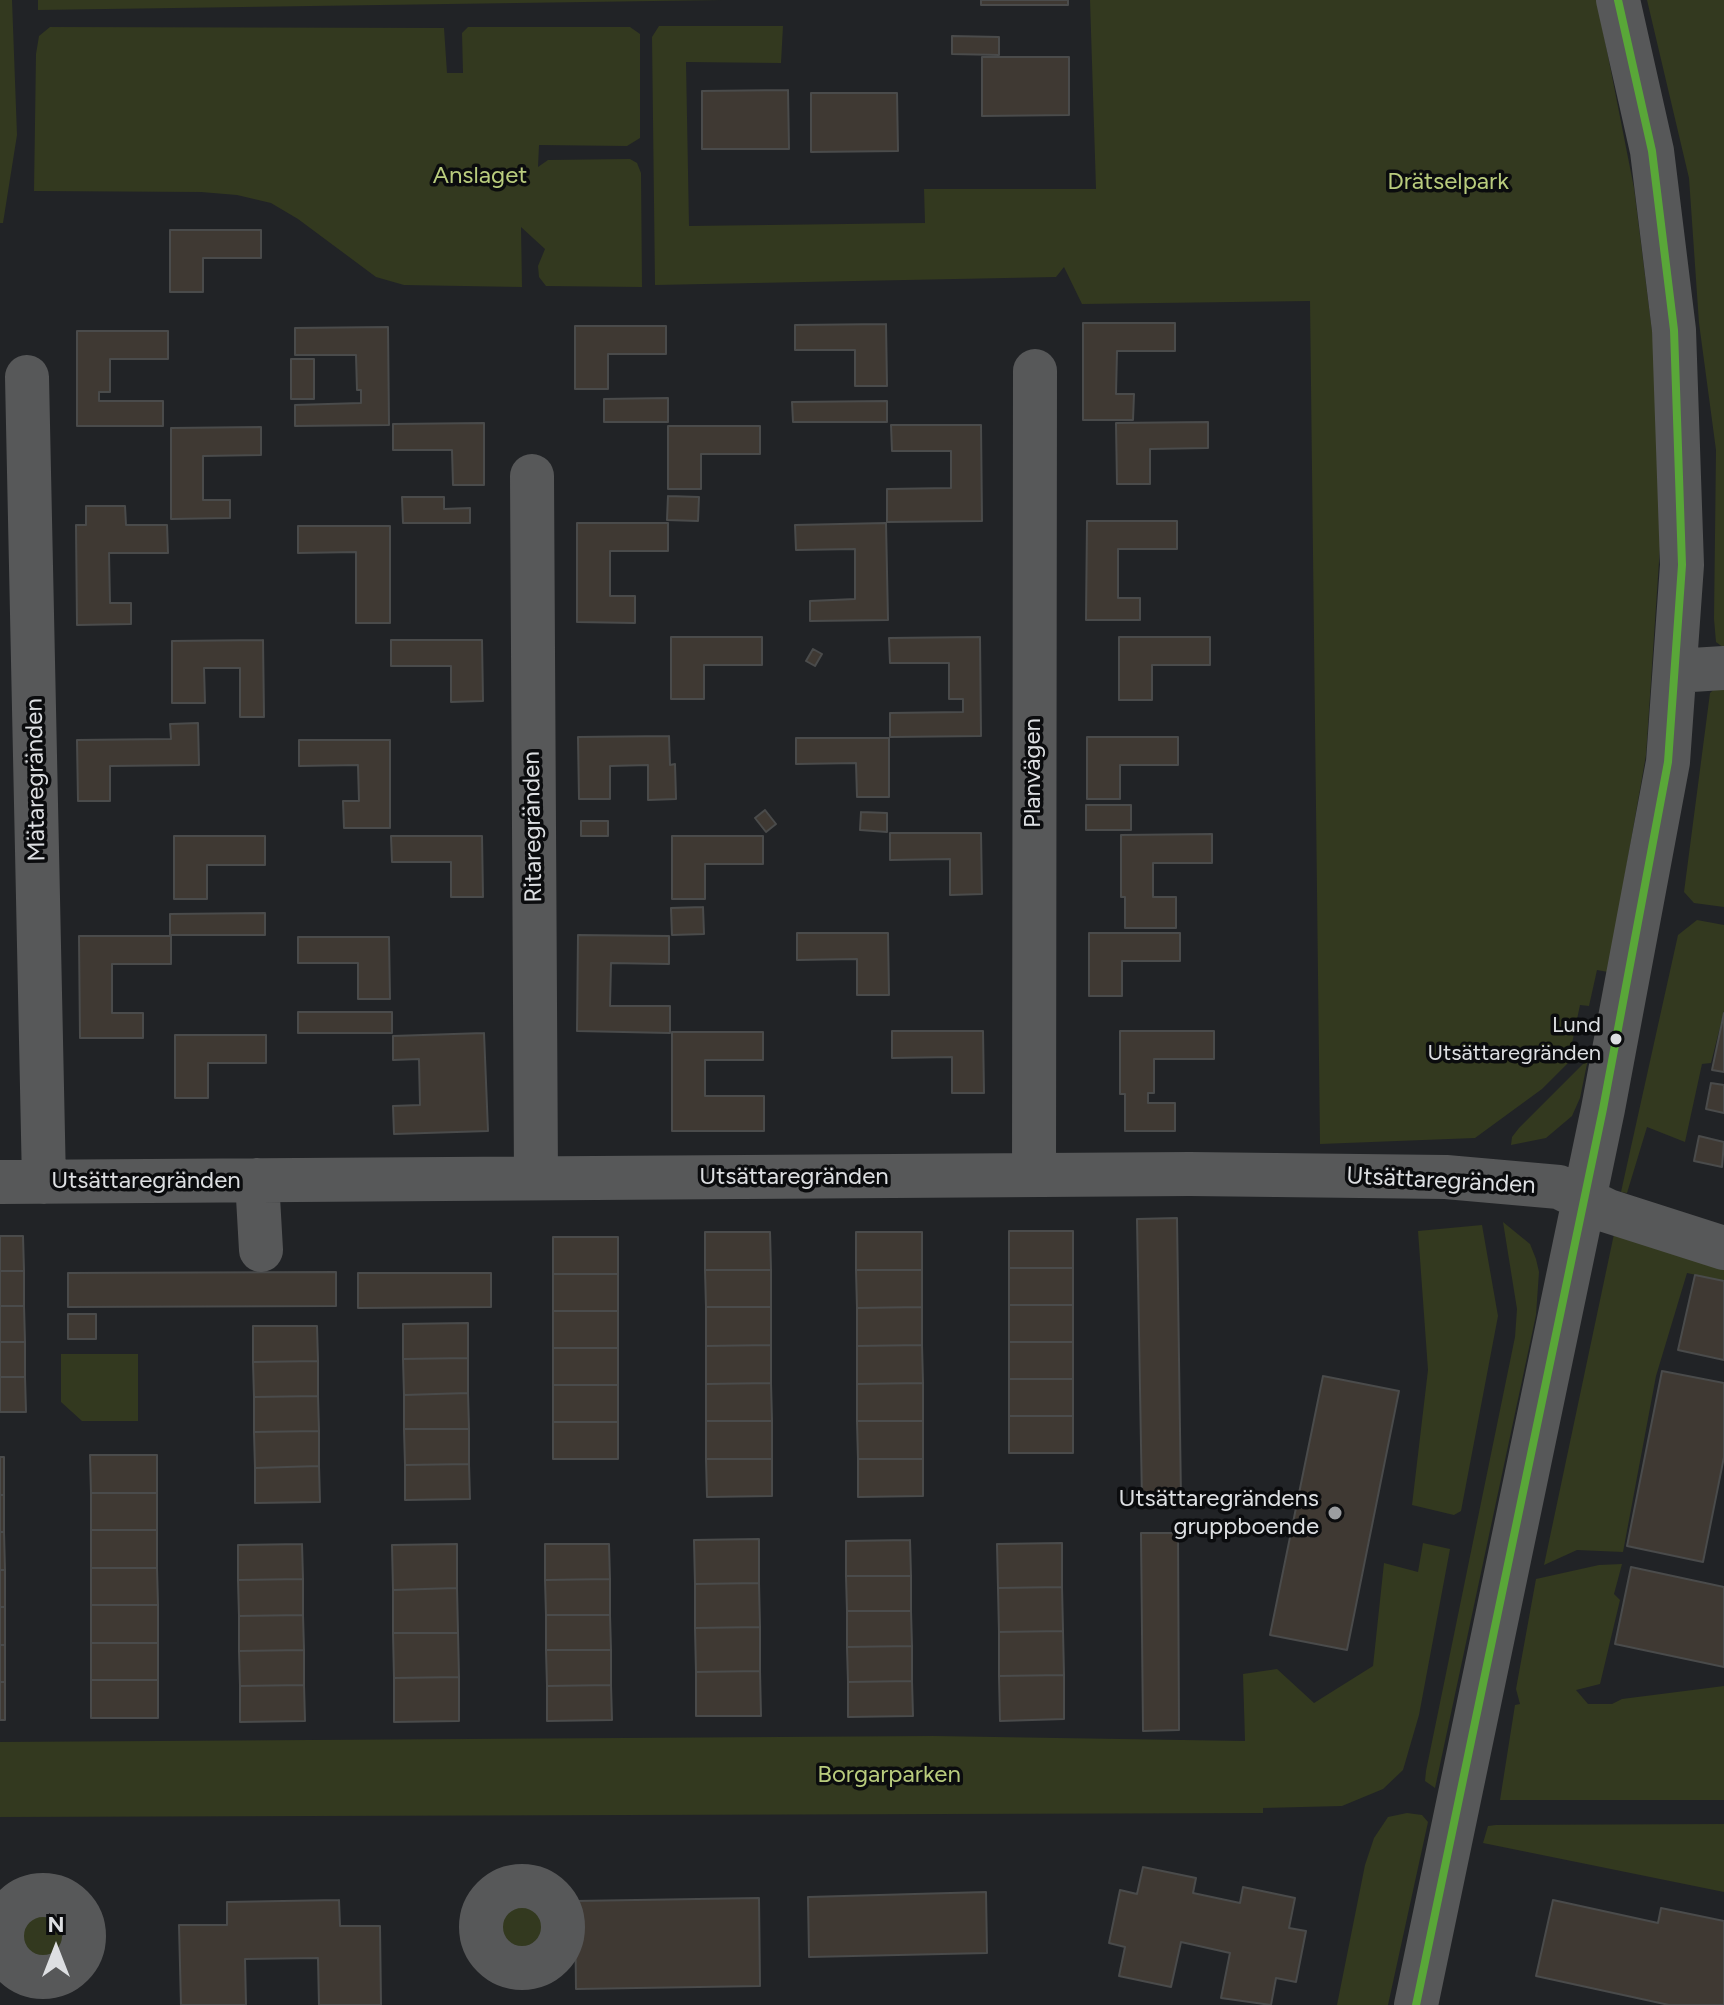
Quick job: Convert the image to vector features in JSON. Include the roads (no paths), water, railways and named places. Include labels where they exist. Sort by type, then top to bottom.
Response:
[{"type":"street","points":[[1416,2005],[1658,833],[1676,671],[1682,506],[1670,284],[1652,151],[1618,0]]},
{"type":"street","name":"Planvägen","points":[[1034,1175],[1035,371]]},
{"type":"street","name":"Mätaregränden","points":[[27,377],[44,1182]]},
{"type":"street","name":"Ritaregränden","points":[[532,476],[536,1178]]},
{"type":"street","points":[[1676,671],[1724,668]]},
{"type":"street","name":"Utsättaregränden","points":[[0,1182],[1034,1175],[1446,1177],[1547,1186],[1584,1198],[1608,1211],[1724,1248]]},
{"type":"street","points":[[257,1180],[261,1250]]},
{"type":"place","name":"Lund Utsättaregränden","points":[[1616,1039]]},
{"type":"place","name":"Utsättaregrändens gruppboende","points":[[1335,1513]]},
{"type":"park label","name":"Anslaget","points":[[480,176]]},
{"type":"park label","name":"Drätselpark","points":[[1448,182]]},
{"type":"park label","name":"Borgarparken","points":[[889,1775]]}]
